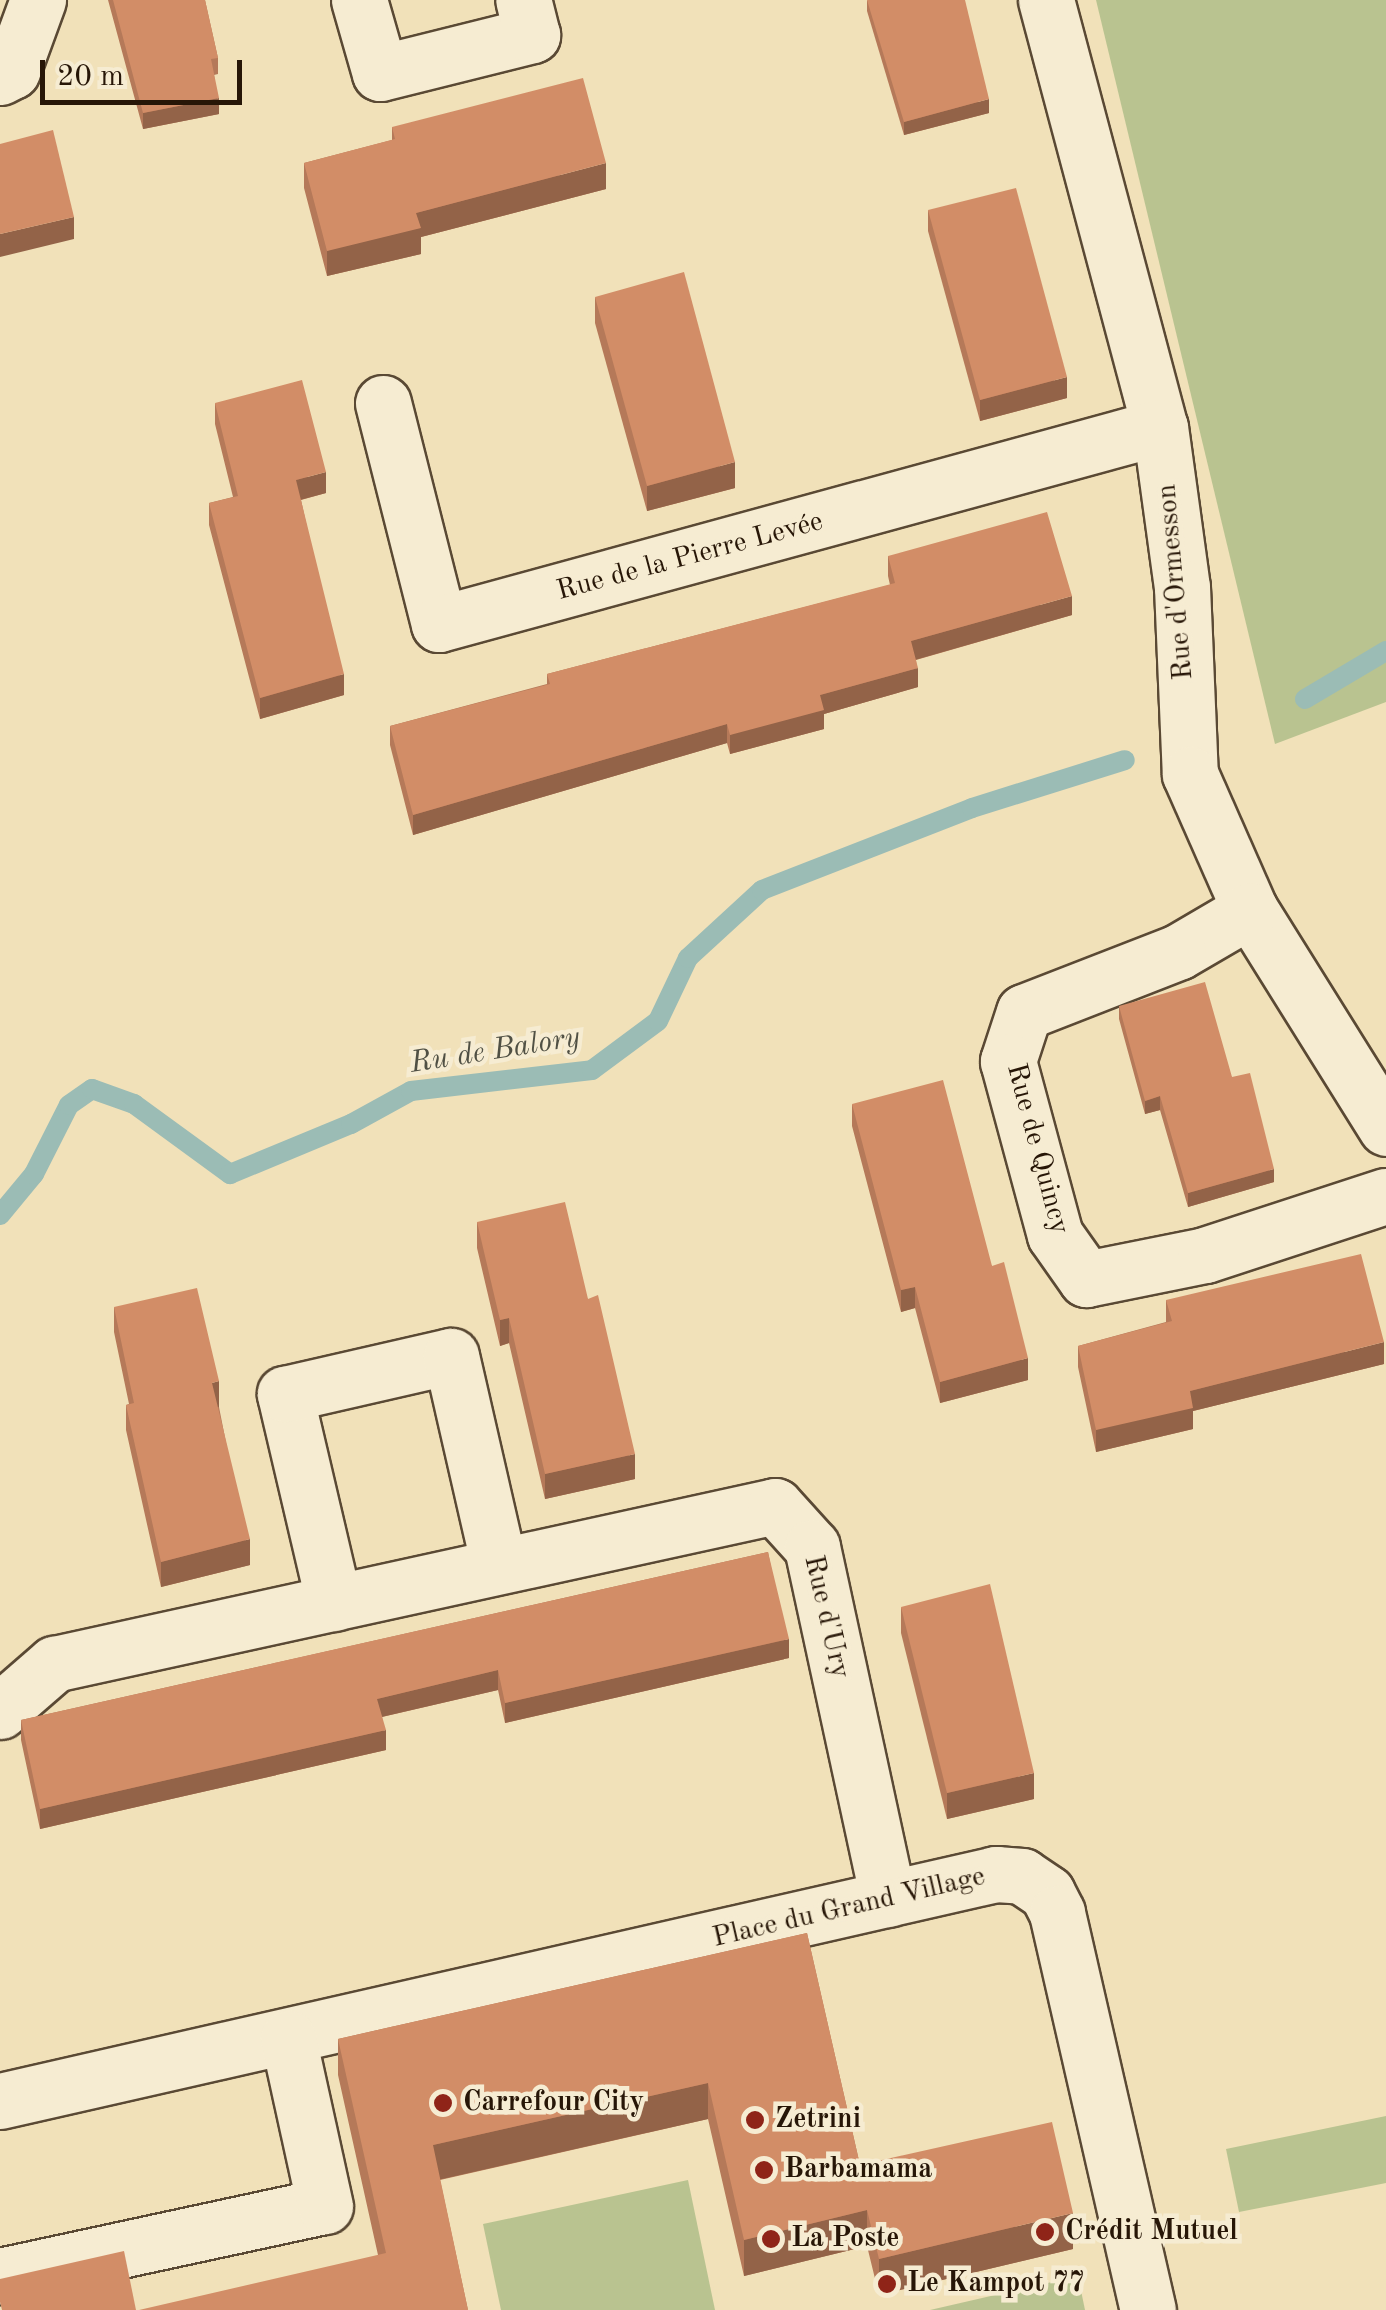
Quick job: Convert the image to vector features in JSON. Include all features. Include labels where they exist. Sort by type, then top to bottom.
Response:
[{"type":"street","points":[[0,77],[12,71],[38,0]]},
{"type":"street","points":[[359,0],[380,73],[532,35],[523,0]]},
{"type":"street","name":"Rue d'Ormesson","points":[[1046,0],[1160,427],[1182,587],[1190,774],[1250,910],[1386,1128]]},
{"type":"street","name":"Rue de la Pierre Levée","points":[[383,403],[439,624],[1160,427]]},
{"type":"street","name":"Rue de Quincy","points":[[1250,910],[1178,952],[1024,1012],[1008,1061],[1056,1235],[1086,1279],[1205,1256],[1386,1196]]},
{"type":"street","points":[[334,1603],[285,1394],[451,1356],[500,1566]]},
{"type":"street","name":"Rue d'Ury","points":[[0,1710],[54,1664],[775,1506],[812,1547],[888,1899]]},
{"type":"street","name":"Place du Grand Village","points":[[0,2101],[996,1874],[1022,1876],[1047,1893],[1148,2310]]},
{"type":"street","points":[[0,2276],[325,2206],[288,2038]]},
{"type":"green space","points":[[1096,0],[1386,0],[1386,702],[1275,744]]},
{"type":"green space","points":[[1386,2116],[1386,2183],[1239,2212],[1226,2149]]},
{"type":"green space","points":[[688,2180],[715,2310],[501,2310],[483,2224]]},
{"type":"green space","points":[[1078,2276],[1085,2310],[930,2310]]},
{"type":"building","points":[[113,0],[205,0],[218,58],[211,59],[219,98],[143,113]]},
{"type":"building","points":[[867,0],[965,0],[989,99],[904,122]]},
{"type":"building","points":[[583,78],[606,163],[416,213],[421,228],[327,251],[304,163],[395,139],[392,127]]},
{"type":"building","points":[[53,130],[74,217],[0,234],[0,144]]},
{"type":"building","points":[[1016,188],[1067,377],[980,400],[928,210]]},
{"type":"building","points":[[684,272],[735,462],[647,486],[595,297]]},
{"type":"building","points":[[302,380],[326,472],[296,480],[344,674],[260,698],[209,503],[238,496],[215,403]]},
{"type":"building","points":[[1047,512],[1072,596],[911,641],[918,668],[820,695],[824,710],[730,735],[727,724],[413,815],[390,726],[550,684],[547,674],[895,583],[888,556]]},
{"type":"building","points":[[1205,982],[1232,1077],[1250,1073],[1274,1169],[1188,1193],[1160,1096],[1145,1101],[1119,1006]]},
{"type":"building","points":[[943,1080],[992,1266],[1004,1262],[1028,1358],[940,1382],[915,1287],[901,1290],[852,1104]]},
{"type":"building","points":[[565,1202],[588,1299],[598,1295],[635,1454],[545,1474],[509,1318],[500,1320],[477,1222]]},
{"type":"building","points":[[1361,1254],[1384,1342],[1190,1391],[1193,1408],[1096,1430],[1078,1346],[1172,1321],[1166,1300]]},
{"type":"building","points":[[197,1288],[219,1381],[212,1383],[250,1539],[161,1562],[126,1405],[134,1403],[114,1307]]},
{"type":"building","points":[[768,1552],[789,1639],[505,1703],[498,1670],[377,1699],[386,1730],[40,1809],[21,1720]]},
{"type":"building","points":[[990,1584],[1034,1773],[947,1793],[901,1607]]},
{"type":"building","points":[[807,1933],[860,2165],[1052,2122],[1073,2213],[879,2259],[867,2210],[744,2240],[708,2083],[433,2145],[468,2310],[139,2310],[386,2253],[338,2039]]},
{"type":"building","points":[[124,2251],[136,2310],[2,2310],[0,2279]]},
{"type":"waterway","name":"Ru de Balory","points":[[1305,699],[1386,651]]},
{"type":"waterway","name":"Ru de Balory","points":[[0,1215],[34,1174],[69,1105],[92,1089],[134,1104],[230,1174],[351,1124],[411,1091],[592,1070],[658,1021],[688,958],[762,890],[972,808],[1125,760]]},
{"type":"place","name":"Carrefour City","points":[[443,2103]]},
{"type":"place","name":"Zetrini","points":[[755,2120]]},
{"type":"place","name":"Barbamama","points":[[764,2170]]},
{"type":"place","name":"Crédit Mutuel","points":[[1045,2232]]},
{"type":"place","name":"La Poste","points":[[771,2239]]},
{"type":"place","name":"Le Kampot 77","points":[[887,2284]]}]
